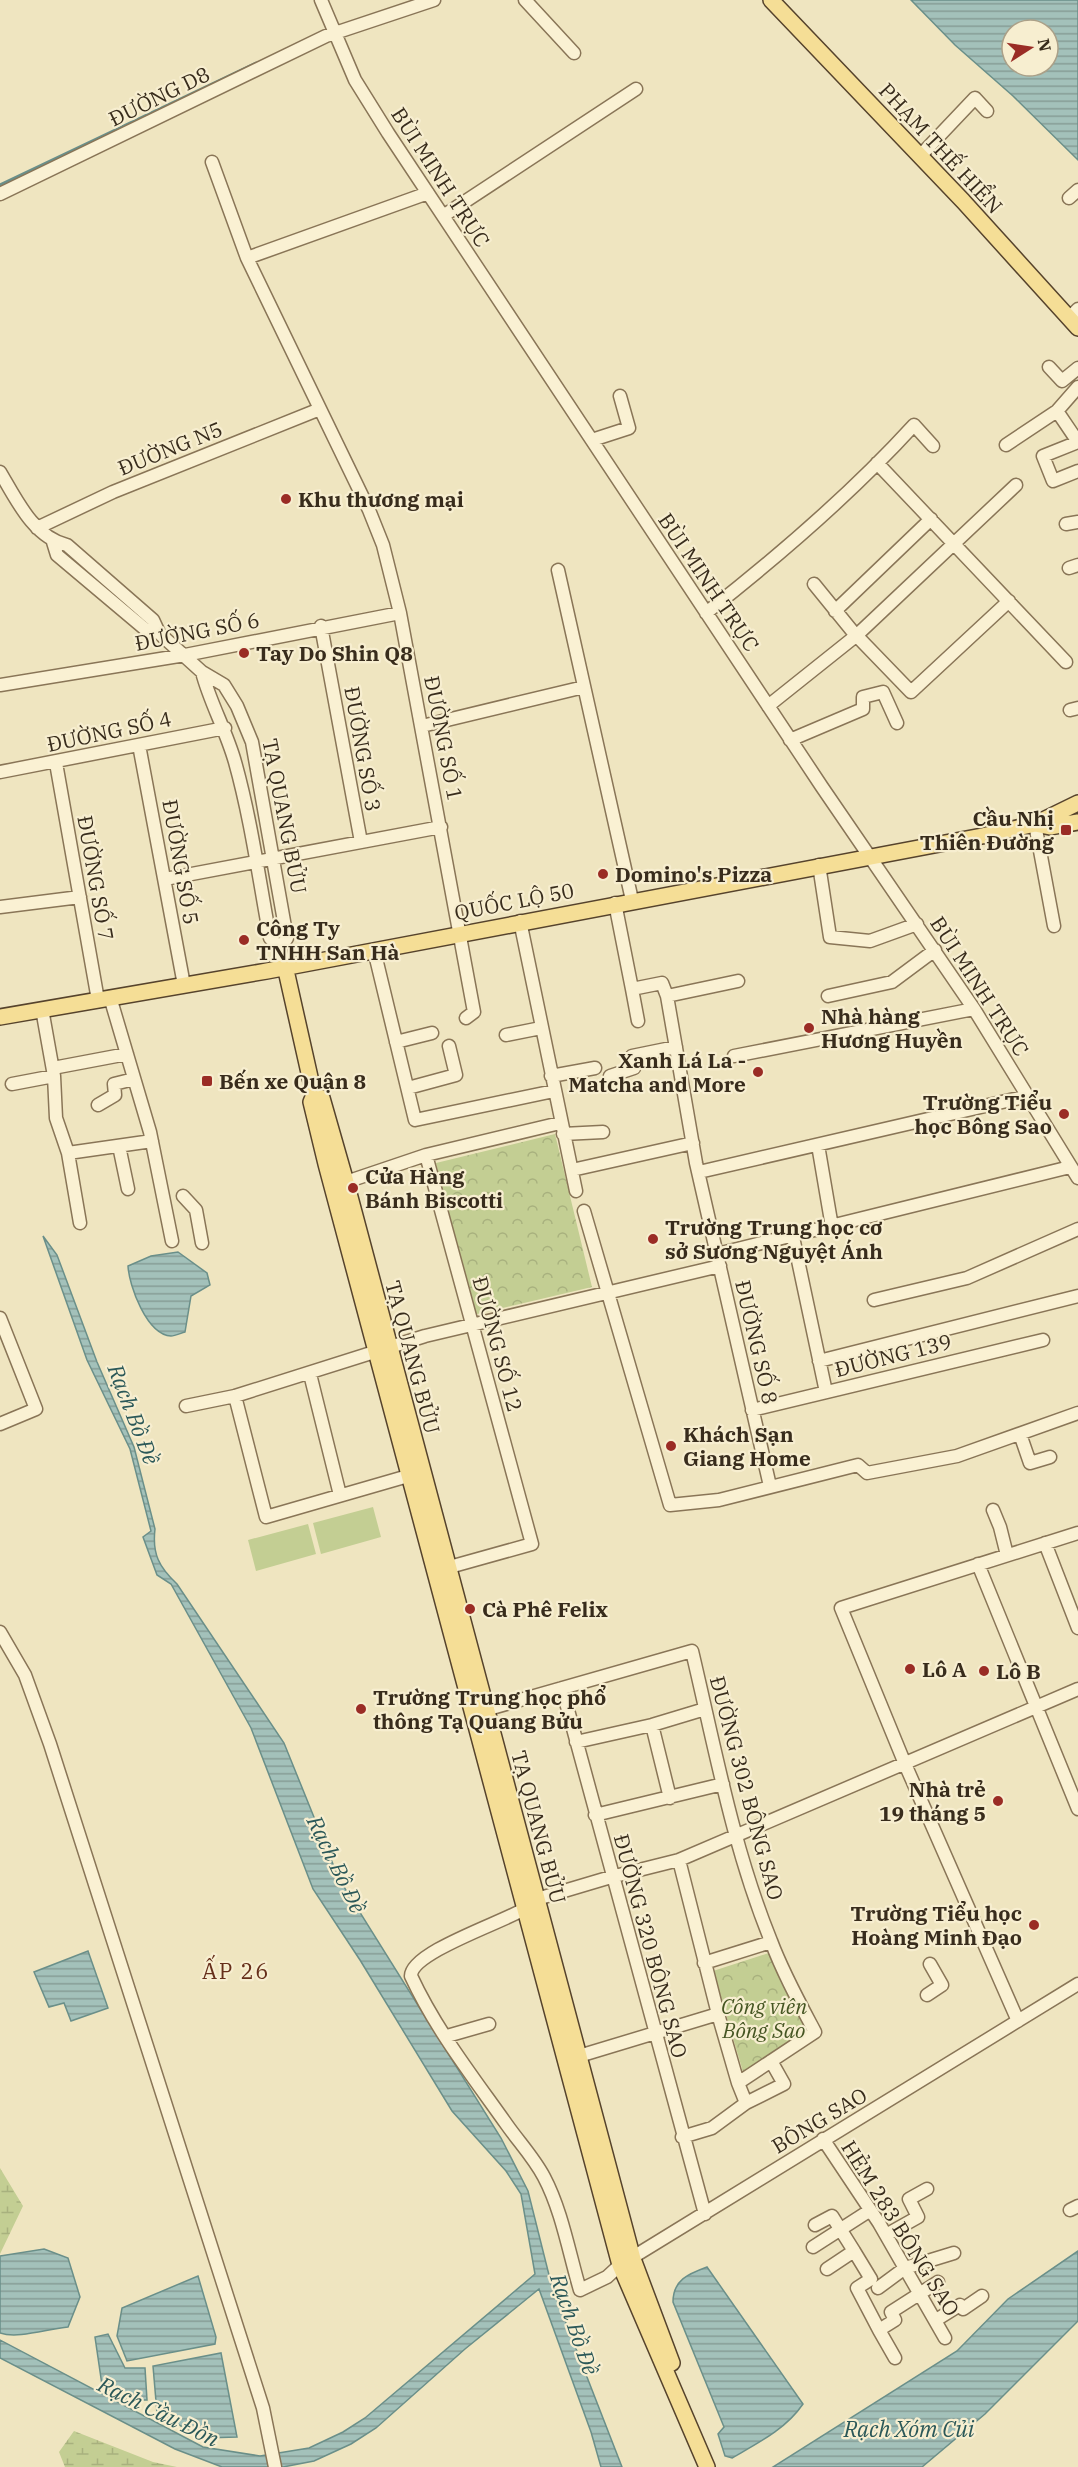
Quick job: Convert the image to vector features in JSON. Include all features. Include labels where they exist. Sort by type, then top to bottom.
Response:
[{"type":"main road","name":"PHẠM THẾ HIỂN","points":[[771,0],[1075,318]]},
{"type":"main road","name":"QUỐC LỘ 50","points":[[0,1017],[184,985],[870,857],[1035,824],[1078,803]]},
{"type":"main road","name":"QUỐC LỘ 50","points":[[1035,824],[1050,827],[1078,822]]},
{"type":"main road","name":"TẠ QUANG BỬU","points":[[285,966],[314,1095],[311,1102],[326,1164],[383,1348],[447,1568],[479,1712]]},
{"type":"main road","name":"TẠ QUANG BỬU","points":[[314,1095],[322,1098],[346,1182],[383,1348],[408,1476],[479,1712],[626,2262],[668,2365]]},
{"type":"main road","name":"TẠ QUANG BỬU","points":[[531,1904],[579,2056],[626,2262]]},
{"type":"main road","points":[[668,2365],[708,2467]]},
{"type":"main road","points":[[668,2365],[718,2467]]},
{"type":"street","name":"BÙI MINH TRỰC","points":[[321,0],[355,80],[790,740],[974,1009],[1078,1178]]},
{"type":"street","name":"ĐƯỜNG D8","points":[[0,194],[334,33],[434,0]]},
{"type":"street","points":[[525,0],[574,53]]},
{"type":"street","points":[[443,216],[636,90]]},
{"type":"street","points":[[920,156],[975,98],[987,111]]},
{"type":"street","name":"ĐƯỜNG SỐ 1","points":[[212,162],[246,258],[383,545],[400,613],[474,1012],[466,1018]]},
{"type":"street","points":[[246,258],[428,193]]},
{"type":"street","points":[[1049,367],[1062,381],[1078,368]]},
{"type":"street","points":[[1006,445],[1057,411],[1078,387]]},
{"type":"street","points":[[592,440],[629,428],[620,396]]},
{"type":"street","name":"ĐƯỜNG N5","points":[[37,528],[114,492],[320,409]]},
{"type":"street","points":[[1057,411],[1078,442],[1043,456],[1053,481],[1078,471]]},
{"type":"street","points":[[706,613],[789,545],[877,463],[914,424],[933,446]]},
{"type":"street","points":[[877,463],[1066,662]]},
{"type":"street","name":"TẠ QUANG BỬU","points":[[0,472],[37,528],[53,542],[57,555],[145,629],[159,633],[201,672],[224,685],[237,706],[252,742],[287,939],[280,948]]},
{"type":"street","points":[[768,706],[857,635],[1016,485]]},
{"type":"street","points":[[1074,522],[1078,514]]},
{"type":"street","points":[[835,611],[931,519]]},
{"type":"street","points":[[558,570],[632,900]]},
{"type":"street","points":[[814,584],[835,611],[911,692],[1009,601]]},
{"type":"street","name":"ĐƯỜNG SỐ 6","points":[[0,685],[185,655],[321,626],[400,613]]},
{"type":"street","name":"ĐƯỜNG SỐ 3","points":[[321,626],[360,842]]},
{"type":"street","name":"TẠ QUANG BỬU","points":[[201,672],[209,699],[225,728],[236,765],[270,938],[280,948],[285,966]]},
{"type":"street","points":[[422,726],[584,687]]},
{"type":"street","points":[[790,740],[863,709],[863,697],[883,692],[897,723]]},
{"type":"street","name":"ĐƯỜNG SỐ 4","points":[[0,772],[56,763],[225,728]]},
{"type":"street","name":"ĐƯỜNG SỐ 5","points":[[140,745],[184,985]]},
{"type":"street","name":"ĐƯỜNG SỐ 7","points":[[56,763],[80,897],[104,999],[127,1054],[152,1141],[172,1241]]},
{"type":"street","points":[[1035,824],[1054,926]]},
{"type":"street","points":[[165,879],[441,827]]},
{"type":"street","points":[[819,865],[830,937],[870,940],[917,924]]},
{"type":"street","points":[[0,907],[80,897]]},
{"type":"street","points":[[615,903],[638,1021]]},
{"type":"street","points":[[520,921],[576,1191]]},
{"type":"street","points":[[374,950],[415,1120],[554,1091]]},
{"type":"street","points":[[828,996],[892,982],[935,950]]},
{"type":"street","points":[[632,989],[662,983],[667,996],[738,981]]},
{"type":"street","name":"ĐƯỜNG SỐ 8","points":[[667,996],[699,1172],[770,1486]]},
{"type":"street","points":[[42,1009],[54,1072],[56,1118],[68,1153],[80,1223]]},
{"type":"street","points":[[734,1056],[974,1009]]},
{"type":"street","points":[[506,1035],[541,1028]]},
{"type":"street","points":[[396,1042],[432,1033]]},
{"type":"street","points":[[408,1088],[456,1075],[449,1046]]},
{"type":"street","points":[[610,1076],[634,1068],[632,1056],[676,1047]]},
{"type":"street","points":[[12,1084],[127,1054]]},
{"type":"street","points":[[551,1076],[595,1068]]},
{"type":"street","points":[[98,1105],[115,1095],[114,1084],[134,1079]]},
{"type":"street","points":[[699,1172],[1028,1096]]},
{"type":"street","points":[[346,1182],[426,1155],[562,1129],[603,1132]]},
{"type":"street","points":[[68,1153],[152,1141]]},
{"type":"street","points":[[572,1170],[693,1143]]},
{"type":"street","points":[[818,1145],[832,1227]]},
{"type":"street","points":[[119,1146],[128,1190]]},
{"type":"street","name":"ĐƯỜNG SỐ 12","points":[[426,1155],[532,1544],[447,1568]]},
{"type":"street","points":[[186,1406],[235,1396],[310,1374],[383,1348],[607,1292],[794,1237],[1070,1167]]},
{"type":"street","points":[[183,1196],[196,1210],[202,1243]]},
{"type":"street","points":[[584,1211],[670,1505],[719,1500],[858,1465],[867,1473],[957,1456],[1078,1413]]},
{"type":"street","points":[[874,1300],[967,1278],[1078,1229]]},
{"type":"street","points":[[794,1237],[826,1392]]},
{"type":"street","points":[[819,1361],[1078,1296]]},
{"type":"street","points":[[0,1318],[36,1409],[0,1424]]},
{"type":"street","name":"ĐƯỜNG 139","points":[[752,1410],[1043,1340]]},
{"type":"street","points":[[310,1374],[340,1495]]},
{"type":"street","points":[[235,1396],[266,1517],[408,1476]]},
{"type":"street","points":[[1020,1434],[1030,1463],[1050,1457]]},
{"type":"street","points":[[993,1510],[1007,1555]]},
{"type":"street","points":[[1018,2021],[905,1764],[841,1608],[1078,1533]]},
{"type":"street","points":[[1045,1543],[1075,1609],[1078,1628]]},
{"type":"street","points":[[978,1564],[1078,1809]]},
{"type":"street","points":[[0,1632],[25,1675],[39,1712],[263,2408],[275,2467]]},
{"type":"street","name":"ĐƯỜNG 302 BÔNG SAO","points":[[562,1688],[692,1651],[736,1838],[771,1942],[815,2032],[771,2061]]},
{"type":"street","points":[[479,1712],[562,1688]]},
{"type":"street","name":"ĐƯỜNG 320 BÔNG SAO","points":[[562,1688],[611,1877],[705,2214]]},
{"type":"street","points":[[489,2024],[447,2036],[428,2012],[411,1976],[415,1965],[442,1946],[510,1918],[531,1904],[611,1877],[679,1860],[736,1838],[1078,1689]]},
{"type":"street","points":[[576,1742],[652,1725],[705,1709]]},
{"type":"street","points":[[652,1725],[670,1798]]},
{"type":"street","points":[[595,1815],[723,1784]]},
{"type":"street","points":[[679,1860],[718,2014],[746,2103]]},
{"type":"street","points":[[704,1963],[771,1942]]},
{"type":"street","points":[[927,1995],[942,1985],[930,1964]]},
{"type":"street","name":"BÔNG SAO","points":[[447,2036],[459,2059],[544,2176],[558,2214],[580,2290],[608,2277],[626,2262],[823,2139],[1078,1984]]},
{"type":"street","points":[[579,2056],[718,2014]]},
{"type":"street","points":[[682,2137],[712,2128],[746,2103],[784,2084],[771,2061],[738,2083]]},
{"type":"street","name":"HẺM 283 BÔNG SAO","points":[[823,2139],[886,2235],[945,2338]]},
{"type":"street","points":[[886,2235],[918,2217],[909,2199],[927,2189]]},
{"type":"street","points":[[813,2247],[869,2211]]},
{"type":"street","points":[[815,2226],[832,2216],[871,2278],[857,2288],[895,2358]]},
{"type":"street","points":[[827,2269],[854,2251]]},
{"type":"street","points":[[878,2288],[905,2268],[954,2253]]},
{"type":"street","points":[[879,2330],[895,2320],[891,2312],[938,2282]]},
{"type":"street","points":[[936,2320],[960,2305],[963,2309],[982,2296]]},
{"type":"green space","points":[[555,1134],[592,1287],[473,1315],[436,1163]]},
{"type":"green space","points":[[373,1507],[381,1537],[321,1554],[313,1523]]},
{"type":"green space","points":[[308,1524],[316,1554],[256,1571],[248,1540]]},
{"type":"green space","name":"Công viên Bông Sao","points":[[772,1952],[809,2032],[744,2075],[713,1971]]},
{"type":"green space","points":[[0,2168],[23,2206],[0,2254]]},
{"type":"green space","points":[[74,2431],[153,2462],[177,2467],[65,2467],[59,2452]]},
{"type":"water","points":[[911,0],[1078,0],[1078,160],[1013,96],[955,45]]},
{"type":"water","points":[[43,1236],[57,1255],[97,1362],[134,1447],[155,1529],[156,1553],[161,1566],[177,1584],[284,1743],[339,1879],[501,2138],[528,2191],[552,2287],[622,2467],[601,2467],[591,2432],[539,2289],[465,2349],[376,2428],[351,2444],[314,2461],[283,2467],[222,2467],[175,2449],[0,2358],[0,2340],[203,2447],[260,2456],[309,2448],[343,2432],[365,2418],[535,2274],[521,2194],[506,2171],[452,2111],[360,1960],[313,1889],[251,1728],[171,1584],[157,1575],[143,1537],[151,1531],[130,1449],[87,1360]]},
{"type":"water","points":[[178,1252],[207,1273],[210,1285],[191,1296],[185,1332],[171,1336],[162,1334],[147,1319],[136,1297],[128,1266],[151,1256]]},
{"type":"water","points":[[88,1951],[108,2008],[71,2021],[64,2003],[49,2007],[34,1972]]},
{"type":"water","points":[[44,2249],[68,2258],[80,2297],[68,2327],[15,2335],[0,2333],[0,2256]]},
{"type":"water","name":"Rạch Xóm Củi","points":[[1078,2251],[1078,2321],[985,2414],[922,2467],[773,2467],[957,2351],[1008,2299]]},
{"type":"water","points":[[707,2267],[803,2404],[780,2428],[732,2458],[725,2456],[718,2434],[724,2427],[673,2302],[679,2283],[688,2275]]},
{"type":"water","points":[[198,2276],[216,2337],[215,2344],[127,2361],[117,2336],[122,2308]]},
{"type":"water","points":[[108,2334],[125,2368],[145,2368],[147,2400],[125,2400],[102,2385],[95,2337]]},
{"type":"water","name":"Rạch Cầu Đồn","points":[[221,2353],[237,2437],[203,2438],[157,2413],[153,2366]]},
{"type":"waterway","points":[[0,185],[256,63]]},
{"type":"place","name":"Khu thương mại","points":[[286,499]]},
{"type":"place","name":"Tay Do Shin Q8","points":[[244,653]]},
{"type":"place","name":"Cầu Nhị Thiên Đường","points":[[1066,830]]},
{"type":"place","name":"Domino's Pizza","points":[[603,874]]},
{"type":"place","name":"Công Ty TNHH San Hà","points":[[244,940]]},
{"type":"place","name":"Nhà hàng Hương Huyền","points":[[809,1028]]},
{"type":"place","name":"Xanh Lá La - Matcha and More","points":[[758,1072]]},
{"type":"place","name":"Bến xe Quận 8","points":[[207,1081]]},
{"type":"place","name":"Trường Tiểu học Bông Sao","points":[[1064,1114]]},
{"type":"place","name":"Cửa Hàng Bánh Biscotti","points":[[353,1188]]},
{"type":"place","name":"Trường Trung học cơ sở Sương Nguyệt Ánh","points":[[653,1239]]},
{"type":"place","name":"Khách Sạn Giang Home","points":[[671,1446]]},
{"type":"place","name":"Cà Phê Felix","points":[[470,1609]]},
{"type":"place","name":"Lô A","points":[[910,1669]]},
{"type":"place","name":"Lô B","points":[[984,1671]]},
{"type":"place","name":"Trường Trung học phổ thông Tạ Quang Bửu","points":[[361,1709]]},
{"type":"place","name":"Nhà trẻ 19 tháng 5","points":[[998,1801]]},
{"type":"place","name":"Trường Tiểu học Hoàng Minh Đạo","points":[[1034,1925]]},
{"type":"district","name":"ẤP 26","points":[[236,1970]]},
{"type":"water label","name":"Rạch Bồ Đề","points":[[134,1414]]},
{"type":"water label","name":"Rạch Bồ Đề","points":[[337,1864]]},
{"type":"water label","name":"Rạch Bồ Đề","points":[[575,2324]]}]
